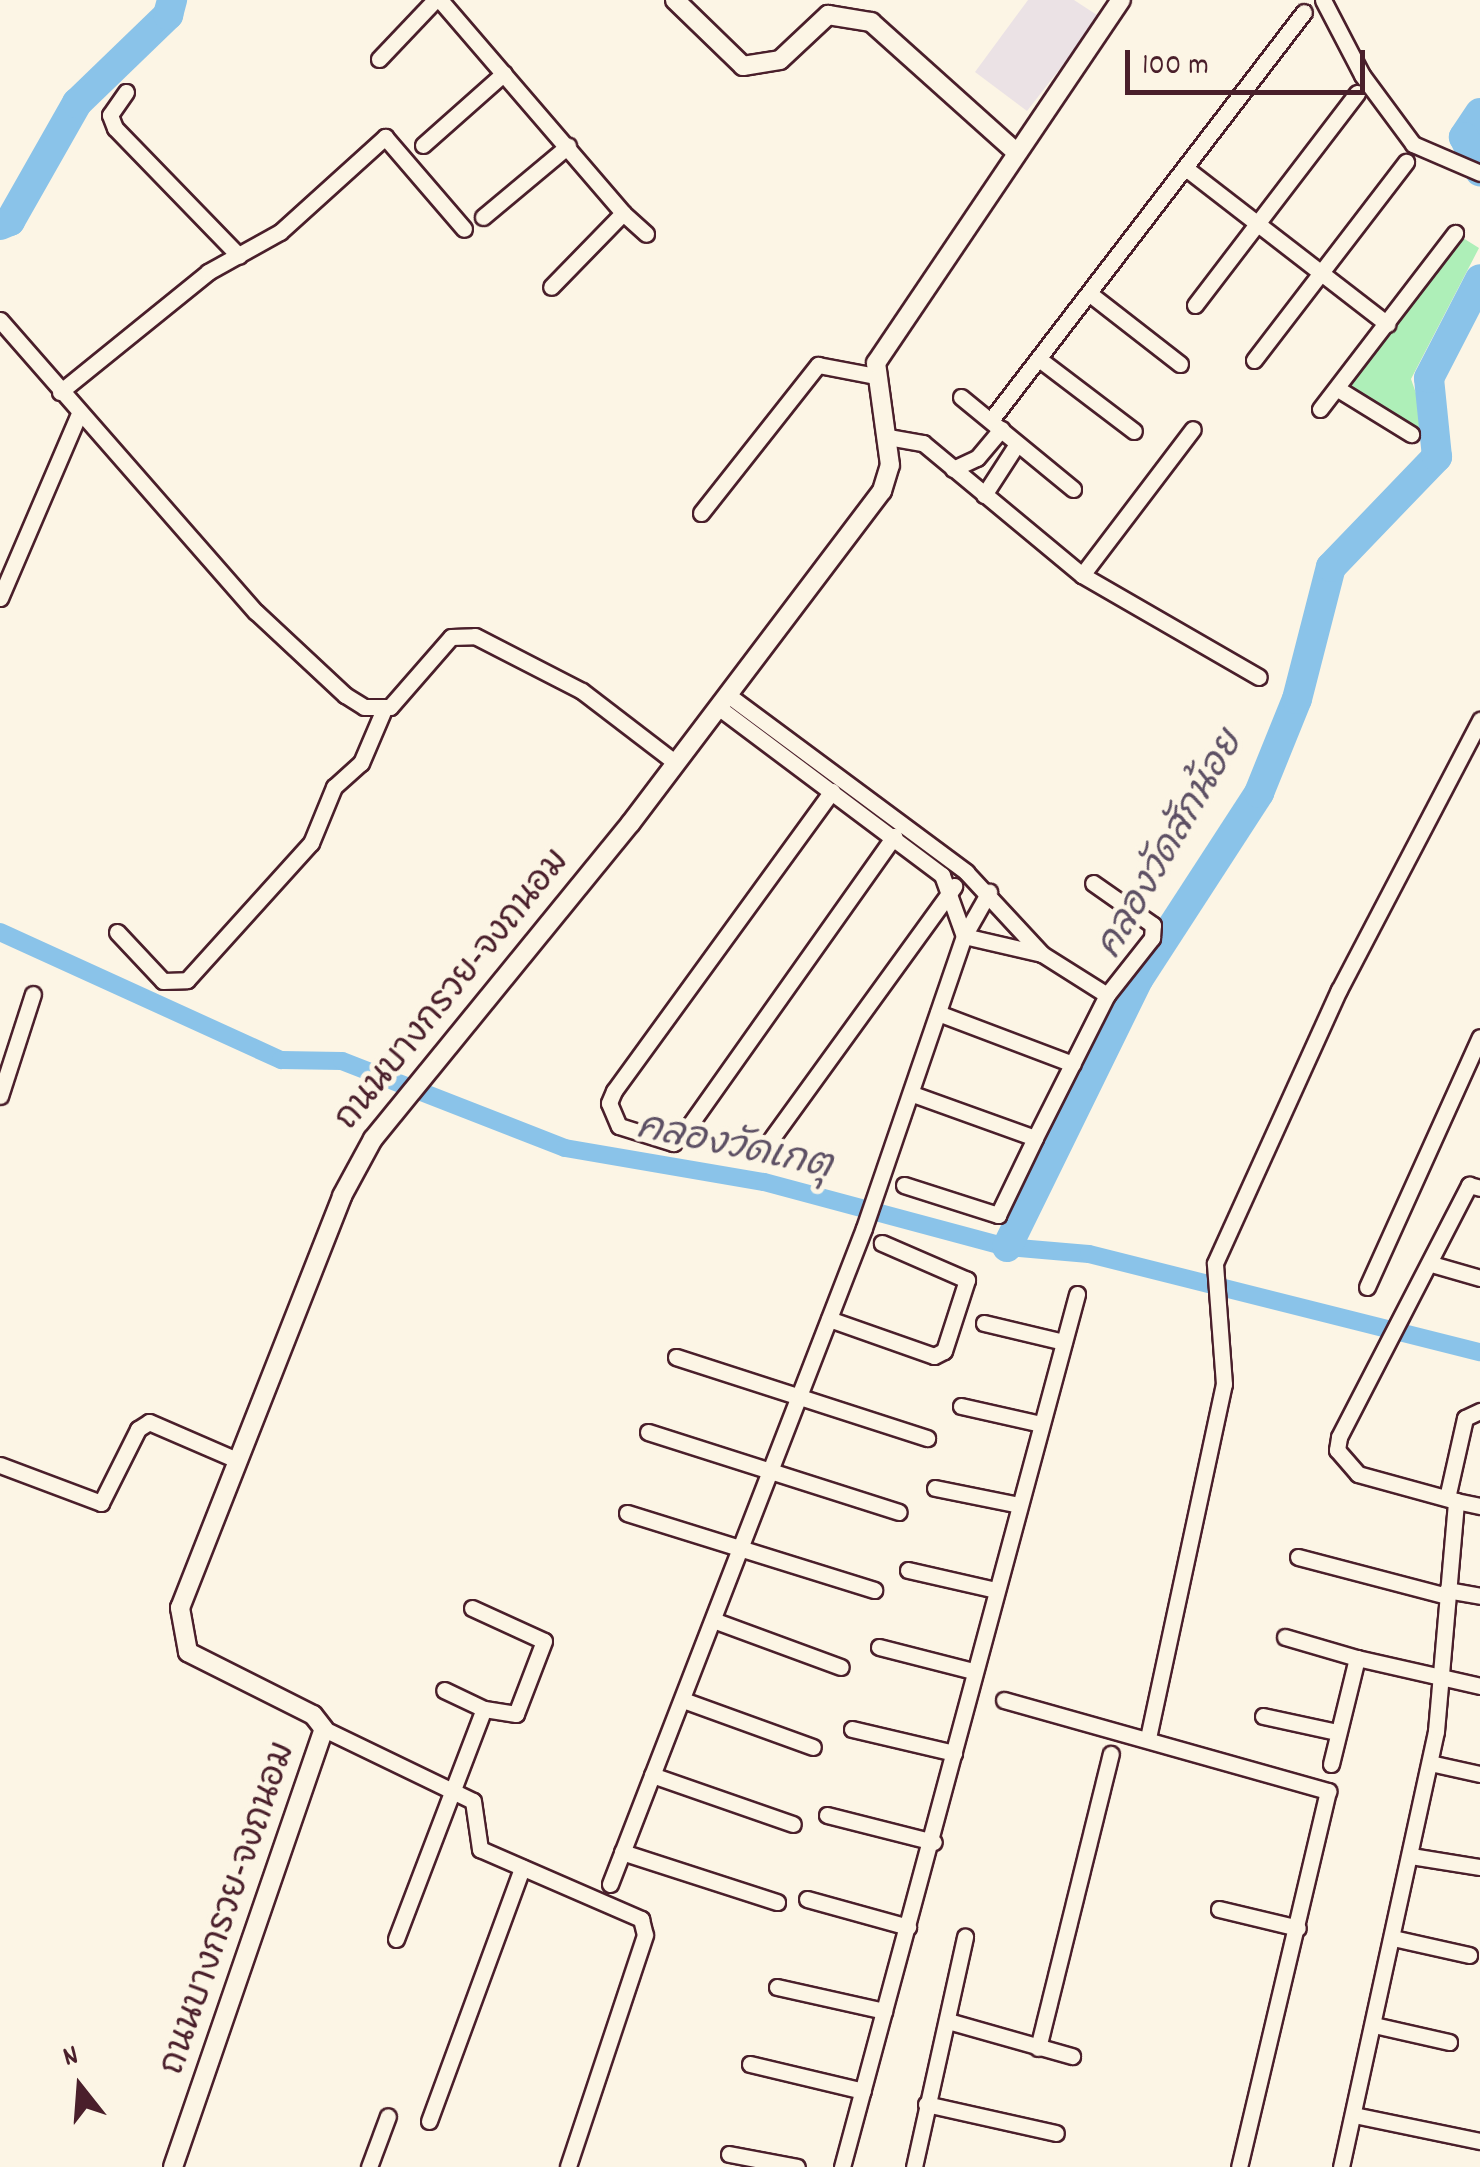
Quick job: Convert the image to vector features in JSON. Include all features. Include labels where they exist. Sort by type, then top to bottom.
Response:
[{"type":"street","points":[[379,59],[438,0],[622,213],[646,234]]},
{"type":"street","points":[[675,0],[743,66],[780,60],[828,15],[870,22],[1015,150]]},
{"type":"street","points":[[701,513],[818,364],[875,376],[884,348],[1015,150],[1121,0]]},
{"type":"street","points":[[1322,0],[1362,75],[1413,144],[1475,170]]},
{"type":"street","points":[[953,469],[977,458],[1039,359],[1188,170],[1304,12]]},
{"type":"street","points":[[423,145],[504,73]]},
{"type":"street","points":[[126,92],[110,114],[115,128],[239,256]]},
{"type":"street","points":[[1194,305],[1357,93]]},
{"type":"street","points":[[60,392],[208,272],[280,232],[385,137],[464,229]]},
{"type":"street","points":[[483,217],[568,146]]},
{"type":"street","points":[[1254,360],[1406,162]]},
{"type":"street","points":[[1188,170],[1388,324]]},
{"type":"street","points":[[551,287],[622,213]]},
{"type":"street","points":[[1320,410],[1455,233]]},
{"type":"street","points":[[1090,294],[1180,364]]},
{"type":"street","points":[[0,320],[78,416],[278,636],[345,695],[384,709]]},
{"type":"street","points":[[1039,359],[1134,431]]},
{"type":"street","name":"ถนนบางกรวย-จงถนอม","points":[[173,2167],[324,1730],[313,1715],[205,1665],[182,1641],[180,1608],[236,1460],[360,1156],[442,1062],[882,491],[888,437],[875,376]]},
{"type":"street","points":[[1338,389],[1411,434]]},
{"type":"street","points":[[960,397],[1073,489]]},
{"type":"street","points":[[0,598],[78,416]]},
{"type":"street","points":[[1082,575],[1193,429]]},
{"type":"street","points":[[888,437],[916,438],[1082,575],[1259,677]]},
{"type":"street","points":[[984,495],[994,473],[1017,444]]},
{"type":"street","points":[[977,458],[994,473]]},
{"type":"street","points":[[116,932],[163,981],[186,980],[311,843],[334,787],[361,763],[384,709],[451,637],[474,636],[582,691],[676,763]]},
{"type":"street","points":[[723,701],[891,827],[966,872],[989,892],[1042,954],[1107,994]]},
{"type":"street","points":[[1148,1738],[1224,1384],[1214,1305],[1215,1263],[1339,990],[1474,745],[1480,720]]},
{"type":"street","points":[[827,781],[614,1091],[609,1103],[619,1126],[673,1143],[684,1133],[891,827]]},
{"type":"street","points":[[891,827],[950,890],[964,936]]},
{"type":"street","points":[[769,1142],[966,872]]},
{"type":"street","points":[[904,1186],[998,1215],[1107,994],[1152,938],[1152,925],[1093,883]]},
{"type":"street","points":[[610,1884],[864,1228],[964,936],[989,892]]},
{"type":"street","points":[[964,936],[1042,954]]},
{"type":"street","points":[[0,1096],[33,994]]},
{"type":"street","points":[[938,1013],[1073,1064]]},
{"type":"street","points":[[1366,1287],[1480,1037]]},
{"type":"street","points":[[912,1094],[1036,1138]]},
{"type":"street","points":[[1480,1188],[1468,1185],[1404,1299],[1380,1345],[1337,1450],[1358,1474],[1480,1506]]},
{"type":"street","points":[[829,1319],[934,1356],[944,1350],[967,1280],[882,1242]]},
{"type":"street","points":[[1435,1265],[1480,1278]]},
{"type":"street","points":[[842,2167],[934,1842],[973,1671],[1077,1294]]},
{"type":"street","points":[[984,1322],[1064,1342]]},
{"type":"street","points":[[676,1358],[927,1438]]},
{"type":"street","points":[[961,1406],[1042,1424]]},
{"type":"street","points":[[1342,2167],[1430,1763],[1440,1680],[1452,1500],[1465,1418],[1480,1411]]},
{"type":"street","points":[[0,1465],[101,1503],[138,1430],[150,1422],[236,1460]]},
{"type":"street","points":[[648,1432],[899,1512]]},
{"type":"street","points":[[935,1488],[1019,1505]]},
{"type":"street","points":[[627,1512],[740,1552],[874,1590]]},
{"type":"street","points":[[1298,1557],[1447,1593],[1480,1596]]},
{"type":"street","points":[[908,1570],[996,1590]]},
{"type":"street","points":[[444,1690],[484,1709],[516,1714],[544,1641],[472,1608]]},
{"type":"street","points":[[713,1620],[842,1667]]},
{"type":"street","points":[[1285,1637],[1440,1680],[1480,1686]]},
{"type":"street","points":[[878,1647],[973,1671]]},
{"type":"street","points":[[1332,1764],[1357,1658]]},
{"type":"street","points":[[683,1700],[814,1747]]},
{"type":"street","points":[[1004,1700],[1328,1791],[1240,2167]]},
{"type":"street","points":[[396,1939],[484,1709]]},
{"type":"street","points":[[1263,1716],[1337,1732]]},
{"type":"street","points":[[852,1729],[954,1753]]},
{"type":"street","points":[[324,1730],[478,1805],[480,1849],[641,1919],[645,1935],[568,2167]]},
{"type":"street","points":[[1038,2048],[1110,1754]]},
{"type":"street","points":[[1430,1763],[1480,1774]]},
{"type":"street","points":[[652,1775],[794,1824]]},
{"type":"street","points":[[827,1815],[934,1842]]},
{"type":"street","points":[[622,1852],[777,1902]]},
{"type":"street","points":[[1412,1856],[1480,1867]]},
{"type":"street","points":[[430,2122],[522,1868]]},
{"type":"street","points":[[806,1899],[908,1927]]},
{"type":"street","points":[[1218,1909],[1298,1928]]},
{"type":"street","points":[[914,2167],[966,1937]]},
{"type":"street","points":[[1393,1938],[1469,1955]]},
{"type":"street","points":[[777,1986],[884,2011]]},
{"type":"street","points":[[948,2022],[1072,2056]]},
{"type":"street","points":[[1374,2025],[1448,2042]]},
{"type":"street","points":[[750,2064],[863,2091]]},
{"type":"street","points":[[926,2104],[1056,2133]]},
{"type":"street","points":[[1354,2115],[1480,2141]]},
{"type":"street","points":[[369,2167],[388,2116]]},
{"type":"street","points":[[728,2154],[797,2167]]},
{"type":"shaded area","points":[[1028,0],[1074,0],[1100,17],[1027,111],[975,72]]},
{"type":"green space","points":[[1455,233],[1479,248],[1411,379],[1424,416],[1419,429],[1333,385]]},
{"type":"waterway","points":[[0,225],[10,221],[77,103],[168,15],[172,0]]},
{"type":"waterway","name":"คลองวัดสักน้อย","points":[[1480,113],[1464,137],[1480,171]]},
{"type":"waterway","name":"คลองวัดสักน้อย","points":[[1007,1247],[1139,978],[1259,793],[1297,699],[1331,567],[1437,457],[1429,378],[1480,279]]},
{"type":"waterway","name":"คลองวัดเกตุ","points":[[0,932],[281,1060],[342,1061],[565,1148],[764,1182],[1007,1247],[1089,1254],[1480,1352]]}]
